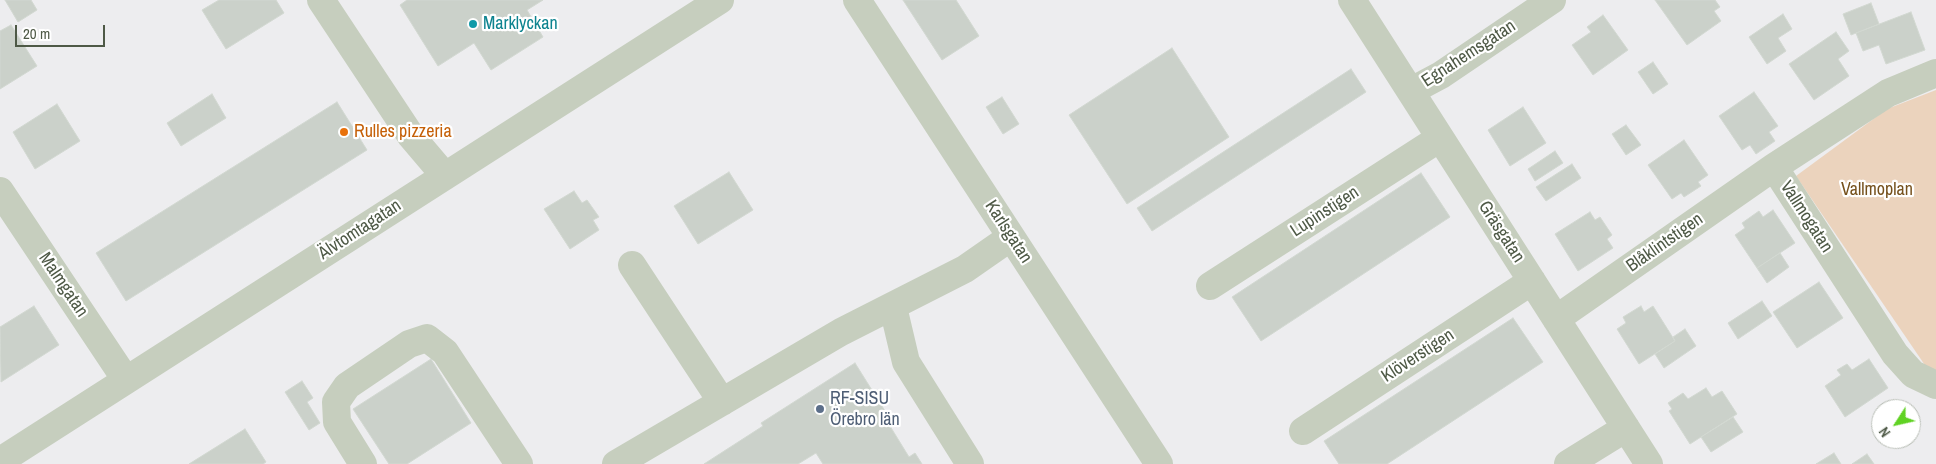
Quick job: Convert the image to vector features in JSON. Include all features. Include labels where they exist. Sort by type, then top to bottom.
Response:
[{"type":"street","points":[[320,0],[411,136],[445,176]]},
{"type":"street","name":"Älvtomtagatan","points":[[0,461],[720,0]]},
{"type":"street","name":"Karlsgatan","points":[[857,0],[1159,464]]},
{"type":"street","name":"Gräsgatan","points":[[1352,0],[1649,464]]},
{"type":"street","name":"Egnahemsgatan","points":[[1411,91],[1441,75],[1552,0]]},
{"type":"street","name":"Vallmogatan","points":[[1936,73],[1888,93],[1774,167],[1895,354],[1913,374],[1936,385]]},
{"type":"street","name":"Lupinstigen","points":[[1210,286],[1440,138]]},
{"type":"street","name":"Blåklintstigen","points":[[1556,319],[1774,167]]},
{"type":"street","name":"Malmgatan","points":[[0,191],[126,380]]},
{"type":"street","points":[[616,464],[841,332],[965,269],[1011,237]]},
{"type":"street","points":[[632,265],[722,402]]},
{"type":"street","name":"Klöverstigen","points":[[1303,431],[1532,281]]},
{"type":"street","points":[[893,307],[906,362],[970,464]]},
{"type":"street","points":[[363,464],[337,422],[336,402],[347,386],[409,344],[427,338],[445,352],[519,464]]},
{"type":"street","points":[[1568,464],[1626,428]]},
{"type":"green space","name":"Vallmoplan","points":[[1936,90],[1936,376],[1933,377],[1796,176],[1887,109]]},
{"type":"building","points":[[5,0],[31,0],[37,10],[18,22]]},
{"type":"building","points":[[219,0],[276,0],[284,13],[226,49],[202,10]]},
{"type":"building","name":"Marklyckan","points":[[407,0],[543,0],[527,10],[543,37],[491,70],[474,43],[438,66],[400,5]]},
{"type":"building","points":[[903,0],[956,0],[979,36],[942,60]]},
{"type":"building","points":[[1655,0],[1715,0],[1720,7],[1714,11],[1721,21],[1687,45]]},
{"type":"building","points":[[1871,3],[1879,24],[1851,35],[1843,14]]},
{"type":"building","points":[[1911,12],[1925,50],[1886,64],[1879,45],[1863,51],[1856,33]]},
{"type":"building","points":[[1783,14],[1792,29],[1778,38],[1786,51],[1767,64],[1749,37]]},
{"type":"building","points":[[1603,15],[1628,50],[1593,75],[1572,45],[1591,32],[1587,27]]},
{"type":"building","points":[[11,25],[37,66],[0,89],[0,31]]},
{"type":"building","points":[[1836,32],[1849,51],[1838,59],[1849,76],[1814,100],[1789,64]]},
{"type":"building","points":[[1172,48],[1229,137],[1127,204],[1069,115]]},
{"type":"building","points":[[1653,62],[1668,84],[1653,94],[1638,72]]},
{"type":"building","points":[[1351,69],[1366,92],[1152,231],[1137,208]]},
{"type":"building","points":[[1754,92],[1778,126],[1769,132],[1775,141],[1756,154],[1750,145],[1742,150],[1719,116]]},
{"type":"building","points":[[212,94],[226,118],[181,146],[167,123]]},
{"type":"building","points":[[1002,97],[1019,124],[1003,134],[986,107]]},
{"type":"building","points":[[337,102],[367,150],[126,301],[96,253]]},
{"type":"building","points":[[57,104],[80,141],[35,169],[13,132]]},
{"type":"building","points":[[1523,107],[1546,143],[1510,166],[1488,130]]},
{"type":"building","points":[[1626,125],[1641,145],[1626,155],[1612,134]]},
{"type":"building","points":[[1684,140],[1708,175],[1698,182],[1701,186],[1684,197],[1681,193],[1672,199],[1648,165]]},
{"type":"building","points":[[1555,151],[1563,163],[1535,181],[1528,169]]},
{"type":"building","points":[[1572,164],[1581,178],[1546,201],[1536,187]]},
{"type":"building","points":[[729,172],[753,210],[698,244],[674,206]]},
{"type":"building","points":[[1421,173],[1450,217],[1261,341],[1232,297]]},
{"type":"building","points":[[574,191],[582,203],[587,200],[599,217],[593,220],[599,230],[570,249],[544,209]]},
{"type":"building","points":[[1773,210],[1795,243],[1757,268],[1735,235],[1745,228],[1742,223],[1759,211],[1763,217]]},
{"type":"building","points":[[1590,212],[1595,220],[1600,217],[1612,235],[1607,239],[1613,248],[1578,271],[1555,234]]},
{"type":"building","points":[[1780,253],[1789,267],[1767,283],[1757,268]]},
{"type":"building","points":[[1819,282],[1843,318],[1797,348],[1773,312]]},
{"type":"building","points":[[1762,301],[1772,316],[1738,339],[1728,323]]},
{"type":"building","points":[[34,306],[59,345],[1,382],[0,327]]},
{"type":"building","points":[[1641,306],[1644,312],[1653,306],[1675,341],[1639,364],[1617,329],[1626,323],[1623,317]]},
{"type":"building","points":[[1513,318],[1543,362],[1387,464],[1339,464],[1324,441]]},
{"type":"building","points":[[1685,329],[1696,346],[1664,368],[1655,354],[1675,341],[1673,337]]},
{"type":"building","points":[[431,359],[471,423],[407,464],[389,464],[353,409]]},
{"type":"building","points":[[1869,359],[1888,388],[1845,417],[1825,386],[1841,375],[1837,370],[1847,364],[1852,370]]},
{"type":"building","points":[[855,363],[885,411],[882,413],[909,457],[915,453],[922,464],[823,464],[816,453],[798,464],[704,464],[763,426],[761,423]]},
{"type":"building","points":[[302,381],[313,398],[307,402],[320,423],[309,430],[285,392]]},
{"type":"building","points":[[1706,388],[1712,397],[1722,391],[1737,414],[1690,444],[1669,411],[1672,409],[1668,403],[1683,393],[1688,399]]},
{"type":"building","points":[[1733,417],[1743,432],[1711,452],[1701,437]]},
{"type":"building","points":[[245,429],[266,462],[263,464],[189,464]]},
{"type":"building","points":[[1834,453],[1841,464],[1816,464]]},
{"type":"building","points":[[1867,454],[1874,464],[1852,464]]},
{"type":"place","name":"Marklyckan","points":[[473,24]]},
{"type":"place","name":"Rulles pizzeria","points":[[344,132]]},
{"type":"place","name":"RF-SISU Örebro län","points":[[820,409]]}]
